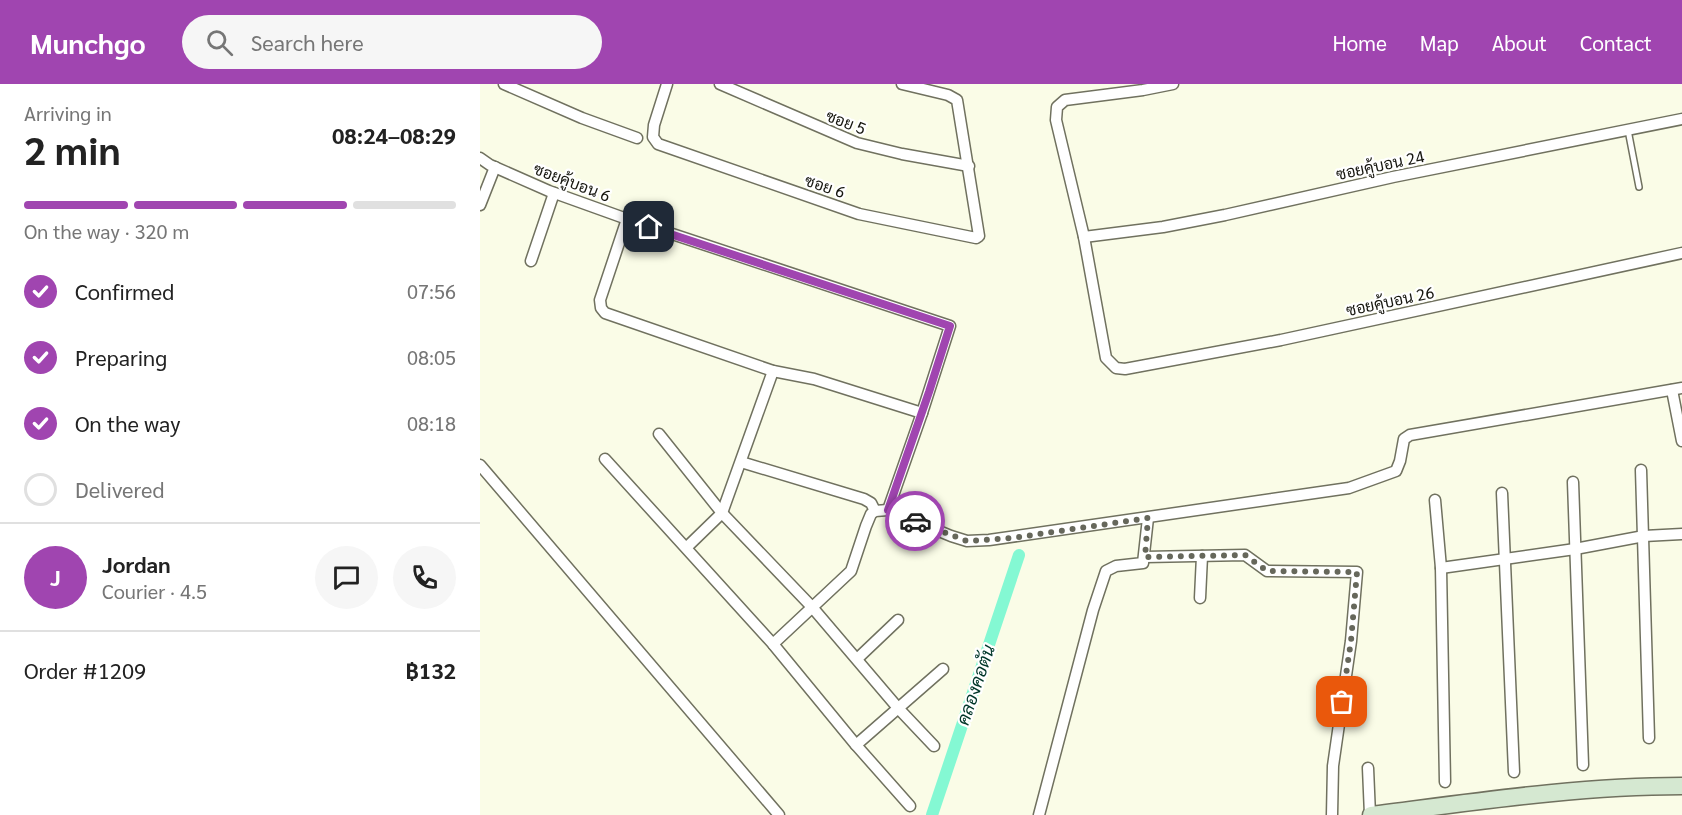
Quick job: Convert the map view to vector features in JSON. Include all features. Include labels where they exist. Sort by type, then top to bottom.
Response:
[{"type":"main road","points":[[1370,815],[1528,795],[1682,786]]},
{"type":"street","points":[[504,84],[582,118],[637,138]]},
{"type":"street","name":"ซอย 6","points":[[667,84],[654,125],[653,137],[658,144],[859,214],[976,238],[980,234],[969,166]]},
{"type":"street","name":"ซอย 5","points":[[720,84],[857,143],[969,166]]},
{"type":"street","points":[[902,84],[948,95],[957,100],[969,166]]},
{"type":"street","points":[[1084,237],[1056,120],[1057,107],[1065,100],[1173,84]]},
{"type":"street","name":"ซอยคู้บอน 24","points":[[1084,237],[1225,215],[1393,177],[1682,119]]},
{"type":"street","name":"ซอยคู้บอน 6","points":[[480,158],[554,193],[627,219],[918,316],[947,323],[950,329],[888,510]]},
{"type":"street","points":[[480,205],[495,167]]},
{"type":"street","points":[[531,261],[554,193]]},
{"type":"street","points":[[627,219],[600,300],[601,308],[605,312],[773,371],[814,379],[922,413]]},
{"type":"street","name":"ซอยคู้บอน 26","points":[[1084,237],[1106,358],[1116,368],[1125,369],[1281,340],[1682,253]]},
{"type":"street","points":[[687,548],[722,513],[773,371]]},
{"type":"street","points":[[773,644],[851,572],[866,526],[871,514],[876,511],[888,510],[967,541],[1012,538],[1349,488],[1396,471],[1404,439],[1410,435],[1677,389],[1682,441]]},
{"type":"street","points":[[659,434],[722,513],[812,607],[897,708],[934,746]]},
{"type":"street","points":[[606,459],[773,644],[856,745],[910,806]]},
{"type":"street","points":[[741,462],[864,499],[871,503],[876,511]]},
{"type":"street","points":[[480,465],[779,815]]},
{"type":"street","points":[[1641,470],[1649,738]]},
{"type":"street","points":[[1573,482],[1583,765]]},
{"type":"street","points":[[1502,493],[1514,772]]},
{"type":"street","points":[[1435,500],[1441,568],[1445,782]]},
{"type":"street","points":[[1039,815],[1093,610],[1106,571],[1116,566],[1143,563],[1148,518]]},
{"type":"street","points":[[1441,568],[1575,549],[1644,536],[1682,534]]},
{"type":"street","points":[[1145,557],[1245,555],[1267,571],[1357,572],[1351,641],[1333,766],[1332,815]]},
{"type":"street","points":[[1200,598],[1202,556]]},
{"type":"street","points":[[857,658],[898,620]]},
{"type":"street","points":[[856,745],[943,669]]},
{"type":"street","points":[[1368,768],[1370,815]]},
{"type":"lane","points":[[1628,130],[1639,188]]},
{"type":"waterway","name":"คลองคอตัน","points":[[932,815],[1019,555]]},
{"type":"way so far","points":[[915,521],[967,541],[1012,538],[1148,518],[1145,557],[1245,555],[1267,571],[1357,572],[1351,641],[1342,702]]},
{"type":"route","points":[[649,227],[918,316],[947,323],[950,326],[888,510],[915,521]]}]
